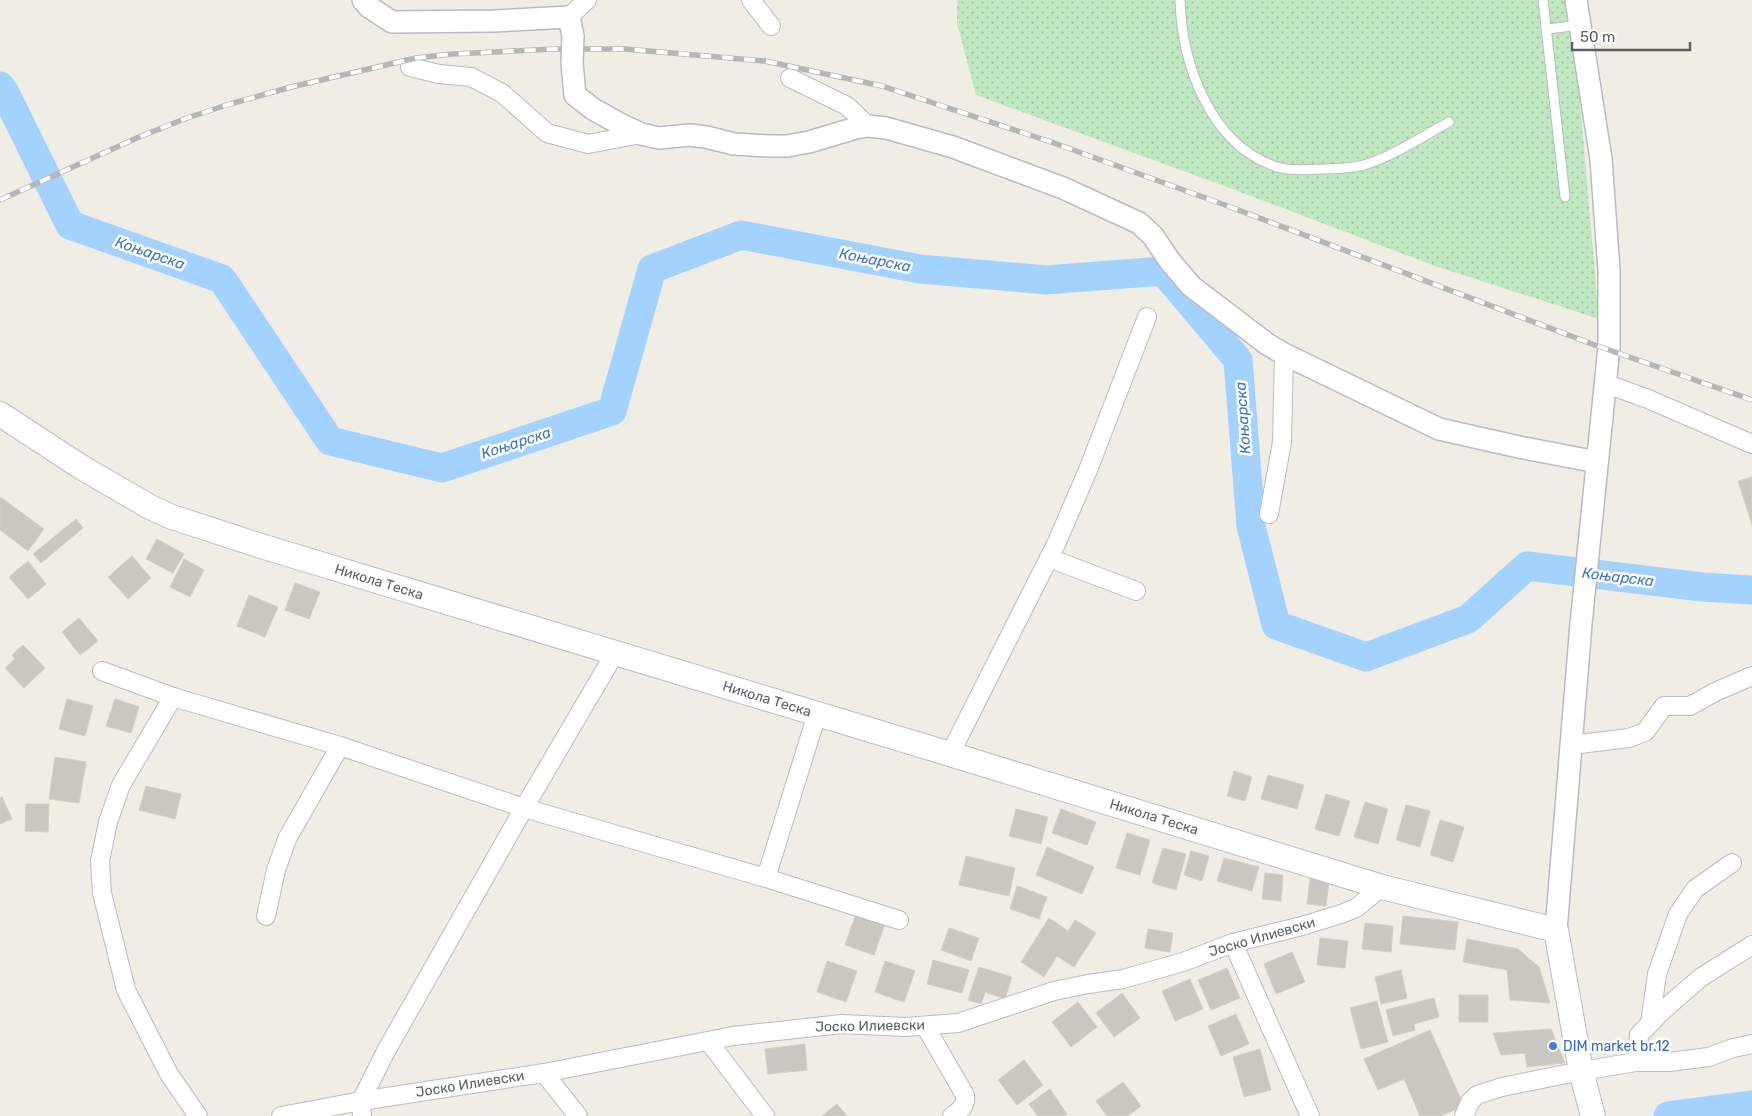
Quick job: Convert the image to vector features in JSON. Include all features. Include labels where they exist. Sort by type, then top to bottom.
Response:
[{"type":"main road","name":"Никола Теска","points":[[0,414],[81,467],[172,518],[1382,887],[1556,930]]},
{"type":"main road","points":[[1556,930],[1581,1071],[1592,1114]]},
{"type":"street","points":[[363,0],[368,7],[392,22],[494,21],[571,27]]},
{"type":"street","points":[[587,0],[571,27],[575,95],[593,109],[641,134],[659,138],[690,135],[734,144],[770,146],[809,142],[844,130],[868,126],[886,128],[953,147],[1063,188],[1139,223],[1153,236],[1191,286],[1284,354],[1438,428],[1519,447],[1597,462]]},
{"type":"street","points":[[751,0],[771,26]]},
{"type":"street","points":[[1556,930],[1581,624],[1609,347],[1608,270],[1601,159],[1576,0]]},
{"type":"street","points":[[410,67],[439,74],[471,77],[502,93],[547,133],[588,144],[641,134]]},
{"type":"street","points":[[790,78],[847,106],[868,126]]},
{"type":"street","points":[[950,754],[1049,558],[1088,470],[1147,317]]},
{"type":"street","points":[[1269,514],[1282,442],[1284,354]]},
{"type":"street","points":[[1604,383],[1648,399],[1752,444]]},
{"type":"street","points":[[1049,558],[1136,591]]},
{"type":"street","points":[[361,1109],[386,1051],[524,808],[615,653]]},
{"type":"street","points":[[102,671],[173,697],[340,746],[524,808],[766,878],[899,920]]},
{"type":"street","points":[[1571,745],[1629,738],[1645,732],[1664,706],[1690,706],[1715,692],[1752,676]]},
{"type":"street","points":[[173,697],[122,785],[108,822],[100,861],[101,885],[110,930],[126,990],[169,1074],[198,1116]]},
{"type":"street","points":[[766,878],[817,714]]},
{"type":"street","points":[[266,916],[276,870],[287,839],[340,746]]},
{"type":"street","points":[[1650,1023],[1657,974],[1678,914],[1695,890],[1732,863]]},
{"type":"street","name":"Јоско Илиевски","points":[[281,1116],[361,1109],[733,1036],[823,1025],[926,1026],[958,1023],[1054,992],[1088,984],[1123,979],[1183,962],[1233,943],[1302,926],[1356,908],[1382,887]]},
{"type":"street","points":[[1233,943],[1310,1116]]},
{"type":"street","points":[[1636,1062],[1638,1035],[1700,978],[1752,945]]},
{"type":"street","points":[[926,1026],[965,1095],[966,1103],[962,1109],[952,1116]]},
{"type":"street","points":[[709,1042],[765,1116]]},
{"type":"street","points":[[1464,1116],[1470,1102],[1477,1095],[1502,1087],[1636,1062],[1692,1060],[1752,1044]]},
{"type":"street","points":[[544,1073],[578,1116]]},
{"type":"lane","points":[[1180,0],[1180,19],[1186,47],[1203,98],[1219,123],[1236,144],[1255,157],[1278,168],[1308,170],[1363,165],[1389,155],[1449,122]]},
{"type":"lane","points":[[1544,0],[1565,197]]},
{"type":"lane","points":[[1548,29],[1580,25]]},
{"type":"green space","points":[[957,0],[1564,0],[1579,91],[1599,319],[1435,266],[976,95],[957,23]]},
{"type":"building","points":[[1752,477],[1752,525],[1738,481]]},
{"type":"building","points":[[0,497],[44,529],[28,551],[0,530]]},
{"type":"building","points":[[76,519],[83,528],[41,563],[33,554]]},
{"type":"building","points":[[157,539],[184,554],[173,573],[146,559]]},
{"type":"building","points":[[132,556],[151,578],[128,599],[108,577]]},
{"type":"building","points":[[184,559],[204,570],[190,597],[170,587]]},
{"type":"building","points":[[28,561],[46,584],[28,599],[9,577]]},
{"type":"building","points":[[295,583],[320,592],[309,619],[285,610]]},
{"type":"building","points":[[249,595],[278,607],[265,637],[237,626]]},
{"type":"building","points":[[79,618],[98,641],[80,655],[62,632]]},
{"type":"building","points":[[23,645],[45,668],[24,688],[5,668],[15,659],[12,655]]},
{"type":"building","points":[[67,699],[93,706],[85,736],[59,729]]},
{"type":"building","points":[[115,699],[139,707],[131,733],[106,726]]},
{"type":"building","points":[[55,757],[86,762],[79,803],[49,799]]},
{"type":"building","points":[[1234,771],[1252,777],[1245,801],[1227,796]]},
{"type":"building","points":[[1268,775],[1304,785],[1297,809],[1261,799]]},
{"type":"building","points":[[146,786],[181,794],[175,819],[139,810]]},
{"type":"building","points":[[1326,794],[1350,801],[1339,836],[1315,829]]},
{"type":"building","points":[[2,797],[12,819],[0,824],[0,798]]},
{"type":"building","points":[[1365,802],[1388,809],[1378,844],[1354,837]]},
{"type":"building","points":[[26,804],[49,804],[48,832],[25,831]]},
{"type":"building","points":[[1406,805],[1430,811],[1420,847],[1396,840]]},
{"type":"building","points":[[1016,809],[1048,817],[1041,844],[1009,836]]},
{"type":"building","points":[[1061,809],[1096,822],[1087,845],[1052,833]]},
{"type":"building","points":[[1440,820],[1464,827],[1453,862],[1430,855]]},
{"type":"building","points":[[1127,833],[1150,840],[1140,875],[1116,868]]},
{"type":"building","points":[[1047,847],[1094,867],[1082,894],[1036,875]]},
{"type":"building","points":[[1163,848],[1186,854],[1176,890],[1152,883]]},
{"type":"building","points":[[1191,851],[1209,856],[1202,881],[1184,875]]},
{"type":"building","points":[[966,856],[1015,868],[1009,896],[959,885]]},
{"type":"building","points":[[1224,858],[1259,867],[1252,891],[1217,881]]},
{"type":"building","points":[[1265,873],[1283,875],[1281,901],[1262,899]]},
{"type":"building","points":[[1310,879],[1329,881],[1326,906],[1307,904]]},
{"type":"building","points":[[1017,886],[1047,897],[1039,919],[1010,909]]},
{"type":"building","points":[[856,914],[885,924],[874,955],[845,945]]},
{"type":"building","points":[[1403,916],[1458,922],[1455,950],[1400,944]]},
{"type":"building","points":[[1049,918],[1068,931],[1075,920],[1096,933],[1074,967],[1057,956],[1044,977],[1021,962]]},
{"type":"building","points":[[1365,923],[1393,926],[1391,952],[1362,949]]},
{"type":"building","points":[[949,928],[979,938],[971,961],[941,950]]},
{"type":"building","points":[[1148,929],[1173,933],[1170,952],[1145,948]]},
{"type":"building","points":[[1320,938],[1348,941],[1345,968],[1317,965]]},
{"type":"building","points":[[1467,939],[1518,949],[1539,967],[1550,1003],[1510,1000],[1507,970],[1463,962]]},
{"type":"building","points":[[1292,952],[1305,982],[1276,994],[1264,964]]},
{"type":"building","points":[[933,960],[969,970],[962,993],[927,984]]},
{"type":"building","points":[[827,961],[857,971],[846,1002],[817,992]]},
{"type":"building","points":[[885,961],[915,971],[904,1002],[875,992]]},
{"type":"building","points":[[979,967],[1012,977],[1005,999],[985,992],[981,1004],[968,1000]]},
{"type":"building","points":[[1227,968],[1240,998],[1211,1010],[1198,980]]},
{"type":"building","points":[[1401,970],[1407,998],[1381,1004],[1375,977]]},
{"type":"building","points":[[1190,979],[1203,1009],[1175,1021],[1162,991]]},
{"type":"building","points":[[1122,993],[1140,1018],[1114,1037],[1096,1013]]},
{"type":"building","points":[[1459,995],[1488,995],[1488,1022],[1459,1022]]},
{"type":"building","points":[[1434,998],[1439,1017],[1414,1024],[1415,1030],[1393,1036],[1386,1010]]},
{"type":"building","points":[[1377,1001],[1388,1042],[1361,1049],[1350,1008]]},
{"type":"building","points":[[1078,1002],[1097,1027],[1071,1047],[1052,1022]]},
{"type":"building","points":[[1236,1014],[1249,1044],[1221,1056],[1208,1026]]},
{"type":"building","points":[[1551,1029],[1565,1063],[1527,1067],[1525,1053],[1501,1055],[1493,1033]]},
{"type":"building","points":[[1430,1030],[1464,1106],[1440,1116],[1420,1116],[1404,1079],[1378,1090],[1364,1059]]},
{"type":"building","points":[[805,1044],[807,1070],[768,1074],[765,1049]]},
{"type":"building","points":[[1260,1049],[1271,1090],[1244,1097],[1233,1057]]},
{"type":"building","points":[[1024,1060],[1043,1085],[1017,1105],[998,1080]]},
{"type":"building","points":[[1123,1082],[1141,1106],[1128,1116],[1107,1116],[1096,1101]]},
{"type":"building","points":[[1050,1089],[1067,1114],[1064,1116],[1038,1116],[1029,1104]]},
{"type":"building","points":[[837,1104],[847,1116],[822,1116]]},
{"type":"waterway","name":"Коњарска","points":[[0,86],[70,225],[222,279],[330,441],[442,468],[612,411],[652,269],[741,235],[920,269],[1046,280],[1163,271],[1238,360],[1251,526],[1276,625],[1366,657],[1468,619],[1527,566],[1702,587],[1752,590]]},
{"type":"waterway","points":[[1668,1116],[1752,1105]]},
{"type":"railway","points":[[0,200],[139,137],[187,118],[291,87],[416,58],[452,54],[557,49],[625,49],[765,61],[882,86],[1054,143],[1225,205],[1592,344],[1752,400]]},
{"type":"place","name":"DIM market br.12","points":[[1553,1046]]}]
